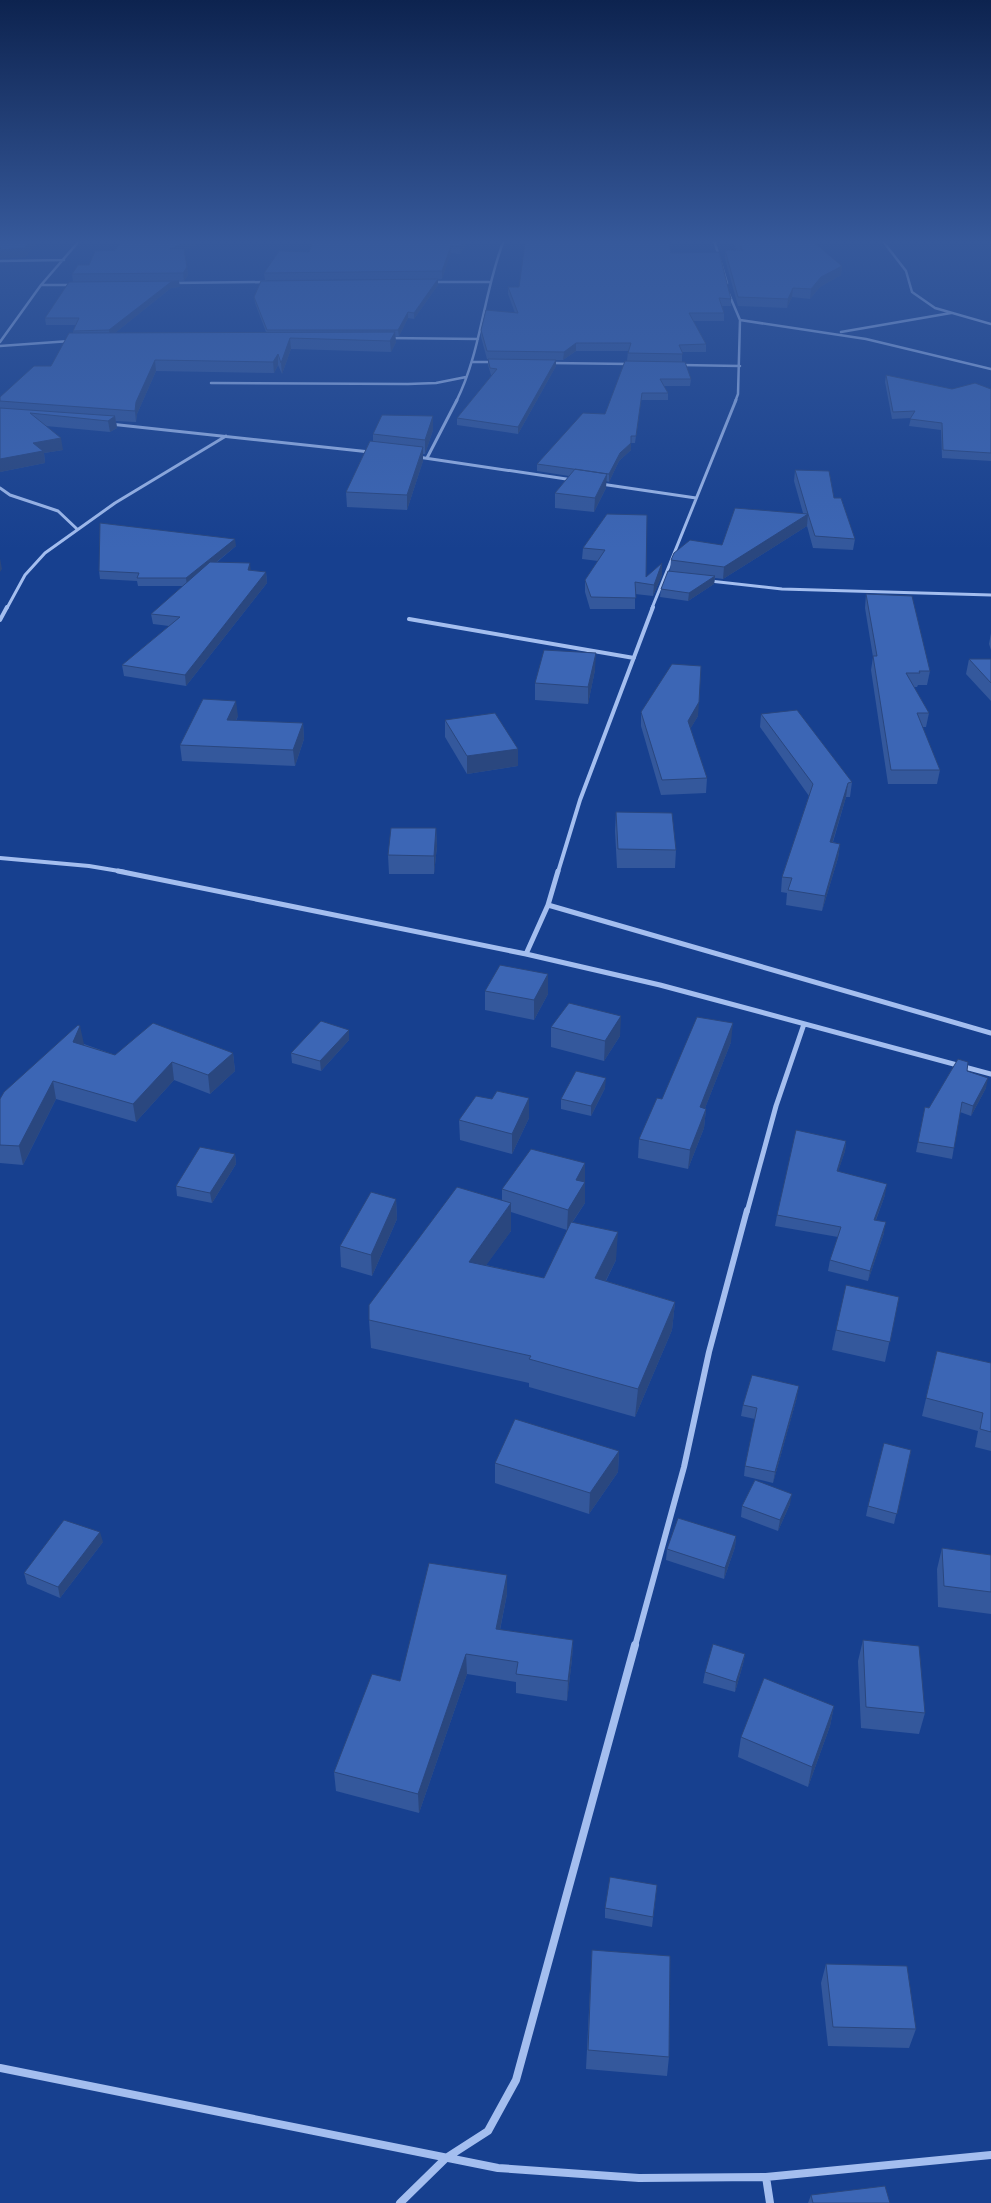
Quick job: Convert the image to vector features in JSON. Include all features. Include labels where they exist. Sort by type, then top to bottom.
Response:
[{"type":"street","points":[[0,346],[24,343]]},
{"type":"street","points":[[427,458],[473,362],[477,343]]},
{"type":"street","points":[[526,954],[548,905],[580,800],[665,575],[716,453],[738,394],[740,343]]},
{"type":"street","points":[[887,343],[991,369]]},
{"type":"street","points":[[473,362],[493,362]]},
{"type":"street","points":[[543,363],[631,364]]},
{"type":"street","points":[[680,365],[740,366]]},
{"type":"street","points":[[211,383],[408,384],[466,378]]},
{"type":"street","points":[[109,424],[379,453]]},
{"type":"street","points":[[0,620],[25,575],[45,553],[77,529],[226,436]]},
{"type":"street","points":[[417,457],[581,481]]},
{"type":"street","points":[[600,484],[696,498]]},
{"type":"street","points":[[0,488],[10,495],[58,511],[77,529]]},
{"type":"street","points":[[665,575],[674,576]]},
{"type":"street","points":[[701,580],[782,589],[991,595]]},
{"type":"street","points":[[409,620],[634,658]]},
{"type":"street","points":[[0,858],[89,866],[145,876],[526,954],[660,985],[991,1074]]},
{"type":"street","points":[[548,905],[694,950],[828,985],[991,1033]]},
{"type":"street","points":[[400,2203],[446,2158],[488,2131],[516,2080],[684,1467],[709,1352],[747,1210],[776,1106],[804,1024]]},
{"type":"street","points":[[0,2068],[498,2168],[639,2178],[766,2177],[991,2155]]},
{"type":"street","points":[[766,2177],[770,2203]]},
{"type":"building","points":[[64,343],[288,343],[281,363],[278,354],[273,362],[155,360],[136,402],[135,411],[0,401],[0,397],[34,366],[51,366]]},
{"type":"building","points":[[485,343],[705,343],[706,344],[679,345],[683,354],[628,353],[631,343],[576,343],[564,352],[487,351]]},
{"type":"building","points":[[488,359],[556,360],[518,427],[457,418],[497,369],[490,368]]},
{"type":"building","points":[[625,361],[685,362],[691,379],[660,379],[668,393],[642,393],[636,436],[631,436],[631,443],[620,453],[609,474],[537,464],[583,413],[605,414]]},
{"type":"building","points":[[886,375],[952,389],[975,383],[991,389],[991,453],[943,450],[942,423],[910,419],[915,411],[893,412]]},
{"type":"building","points":[[0,408],[115,416],[108,421],[30,413],[61,438],[33,443],[43,451],[0,459]]},
{"type":"building","points":[[382,415],[433,416],[425,440],[373,434]]},
{"type":"building","points":[[370,441],[423,447],[407,495],[346,492]]},
{"type":"building","points":[[575,469],[607,474],[595,498],[555,493]]},
{"type":"building","points":[[795,470],[829,471],[834,498],[841,498],[855,539],[815,536]]},
{"type":"building","points":[[735,508],[808,514],[724,567],[671,560],[674,553],[690,540],[722,545]]},
{"type":"building","points":[[607,514],[647,515],[646,577],[662,563],[654,585],[635,582],[636,598],[591,597],[585,580],[605,550],[583,548]]},
{"type":"building","points":[[100,523],[235,539],[186,578],[137,578],[139,573],[99,571]]},
{"type":"building","points":[[210,562],[250,563],[248,570],[266,572],[185,675],[122,665],[180,617],[151,614]]},
{"type":"building","points":[[668,571],[715,576],[689,593],[661,589]]},
{"type":"building","points":[[866,594],[912,596],[930,671],[906,673],[929,713],[917,713],[940,770],[891,770],[873,656],[877,656]]},
{"type":"building","points":[[544,650],[596,653],[588,687],[535,683]]},
{"type":"building","points":[[969,659],[991,659],[991,683]]},
{"type":"building","points":[[672,664],[701,666],[699,702],[688,721],[707,778],[662,780],[641,712]]},
{"type":"building","points":[[203,699],[236,701],[227,720],[303,723],[293,750],[180,745]]},
{"type":"building","points":[[797,710],[852,782],[848,783],[830,842],[840,844],[825,896],[788,890],[792,878],[782,877],[813,784],[761,714]]},
{"type":"building","points":[[495,713],[518,749],[467,756],[445,720]]},
{"type":"building","points":[[616,812],[672,813],[676,850],[618,849]]},
{"type":"building","points":[[391,828],[436,828],[434,856],[388,855]]},
{"type":"building","points":[[500,965],[548,974],[534,1000],[485,991]]},
{"type":"building","points":[[569,1003],[621,1016],[605,1041],[551,1027]]},
{"type":"building","points":[[697,1017],[733,1023],[700,1107],[706,1109],[690,1150],[639,1139],[657,1098],[662,1099]]},
{"type":"building","points":[[321,1021],[349,1030],[320,1061],[291,1053]]},
{"type":"building","points":[[153,1023],[233,1053],[208,1075],[172,1062],[133,1104],[53,1081],[19,1146],[0,1145],[0,1099],[4,1092],[78,1025],[80,1026],[73,1042],[115,1055]]},
{"type":"building","points":[[958,1059],[968,1062],[967,1071],[988,1078],[973,1106],[962,1102],[954,1148],[918,1142],[925,1107],[929,1108]]},
{"type":"building","points":[[576,1071],[606,1078],[591,1106],[561,1099]]},
{"type":"building","points":[[497,1091],[529,1098],[512,1134],[459,1120],[476,1096],[492,1099]]},
{"type":"building","points":[[796,1130],[846,1141],[837,1171],[887,1184],[874,1220],[886,1222],[870,1271],[830,1260],[841,1227],[777,1215]]},
{"type":"building","points":[[200,1147],[235,1154],[210,1193],[176,1186]]},
{"type":"building","points":[[531,1149],[585,1163],[576,1180],[585,1182],[568,1210],[502,1189]]},
{"type":"building","points":[[457,1187],[511,1203],[469,1262],[544,1278],[571,1222],[618,1232],[595,1278],[675,1302],[638,1389],[529,1359],[531,1356],[369,1320],[369,1305]]},
{"type":"building","points":[[371,1192],[396,1199],[371,1255],[340,1246]]},
{"type":"building","points":[[846,1285],[899,1297],[890,1342],[836,1330]]},
{"type":"building","points":[[937,1351],[991,1363],[991,1432],[980,1429],[983,1413],[926,1398]]},
{"type":"building","points":[[752,1375],[799,1386],[775,1472],[745,1466],[757,1408],[743,1405]]},
{"type":"building","points":[[515,1419],[619,1451],[590,1493],[495,1463]]},
{"type":"building","points":[[884,1443],[911,1450],[897,1514],[868,1506]]},
{"type":"building","points":[[755,1480],[792,1494],[780,1520],[742,1506]]},
{"type":"building","points":[[678,1518],[736,1536],[725,1568],[667,1549]]},
{"type":"building","points":[[64,1520],[100,1532],[58,1587],[24,1573]]},
{"type":"building","points":[[942,1548],[991,1555],[991,1592],[944,1586]]},
{"type":"building","points":[[429,1563],[507,1575],[496,1629],[573,1640],[568,1681],[516,1674],[518,1662],[466,1654],[418,1794],[334,1772],[372,1674],[400,1681]]},
{"type":"building","points":[[863,1640],[919,1646],[925,1713],[866,1707]]},
{"type":"building","points":[[713,1644],[745,1654],[736,1682],[705,1672]]},
{"type":"building","points":[[764,1678],[834,1706],[812,1767],[741,1737]]},
{"type":"building","points":[[610,1877],[657,1885],[653,1917],[605,1908]]},
{"type":"building","points":[[592,1950],[670,1956],[669,2057],[588,2050]]},
{"type":"building","points":[[826,1964],[907,1966],[916,2029],[833,2027]]},
{"type":"building","points":[[885,2186],[890,2203],[813,2203],[811,2195]]}]
